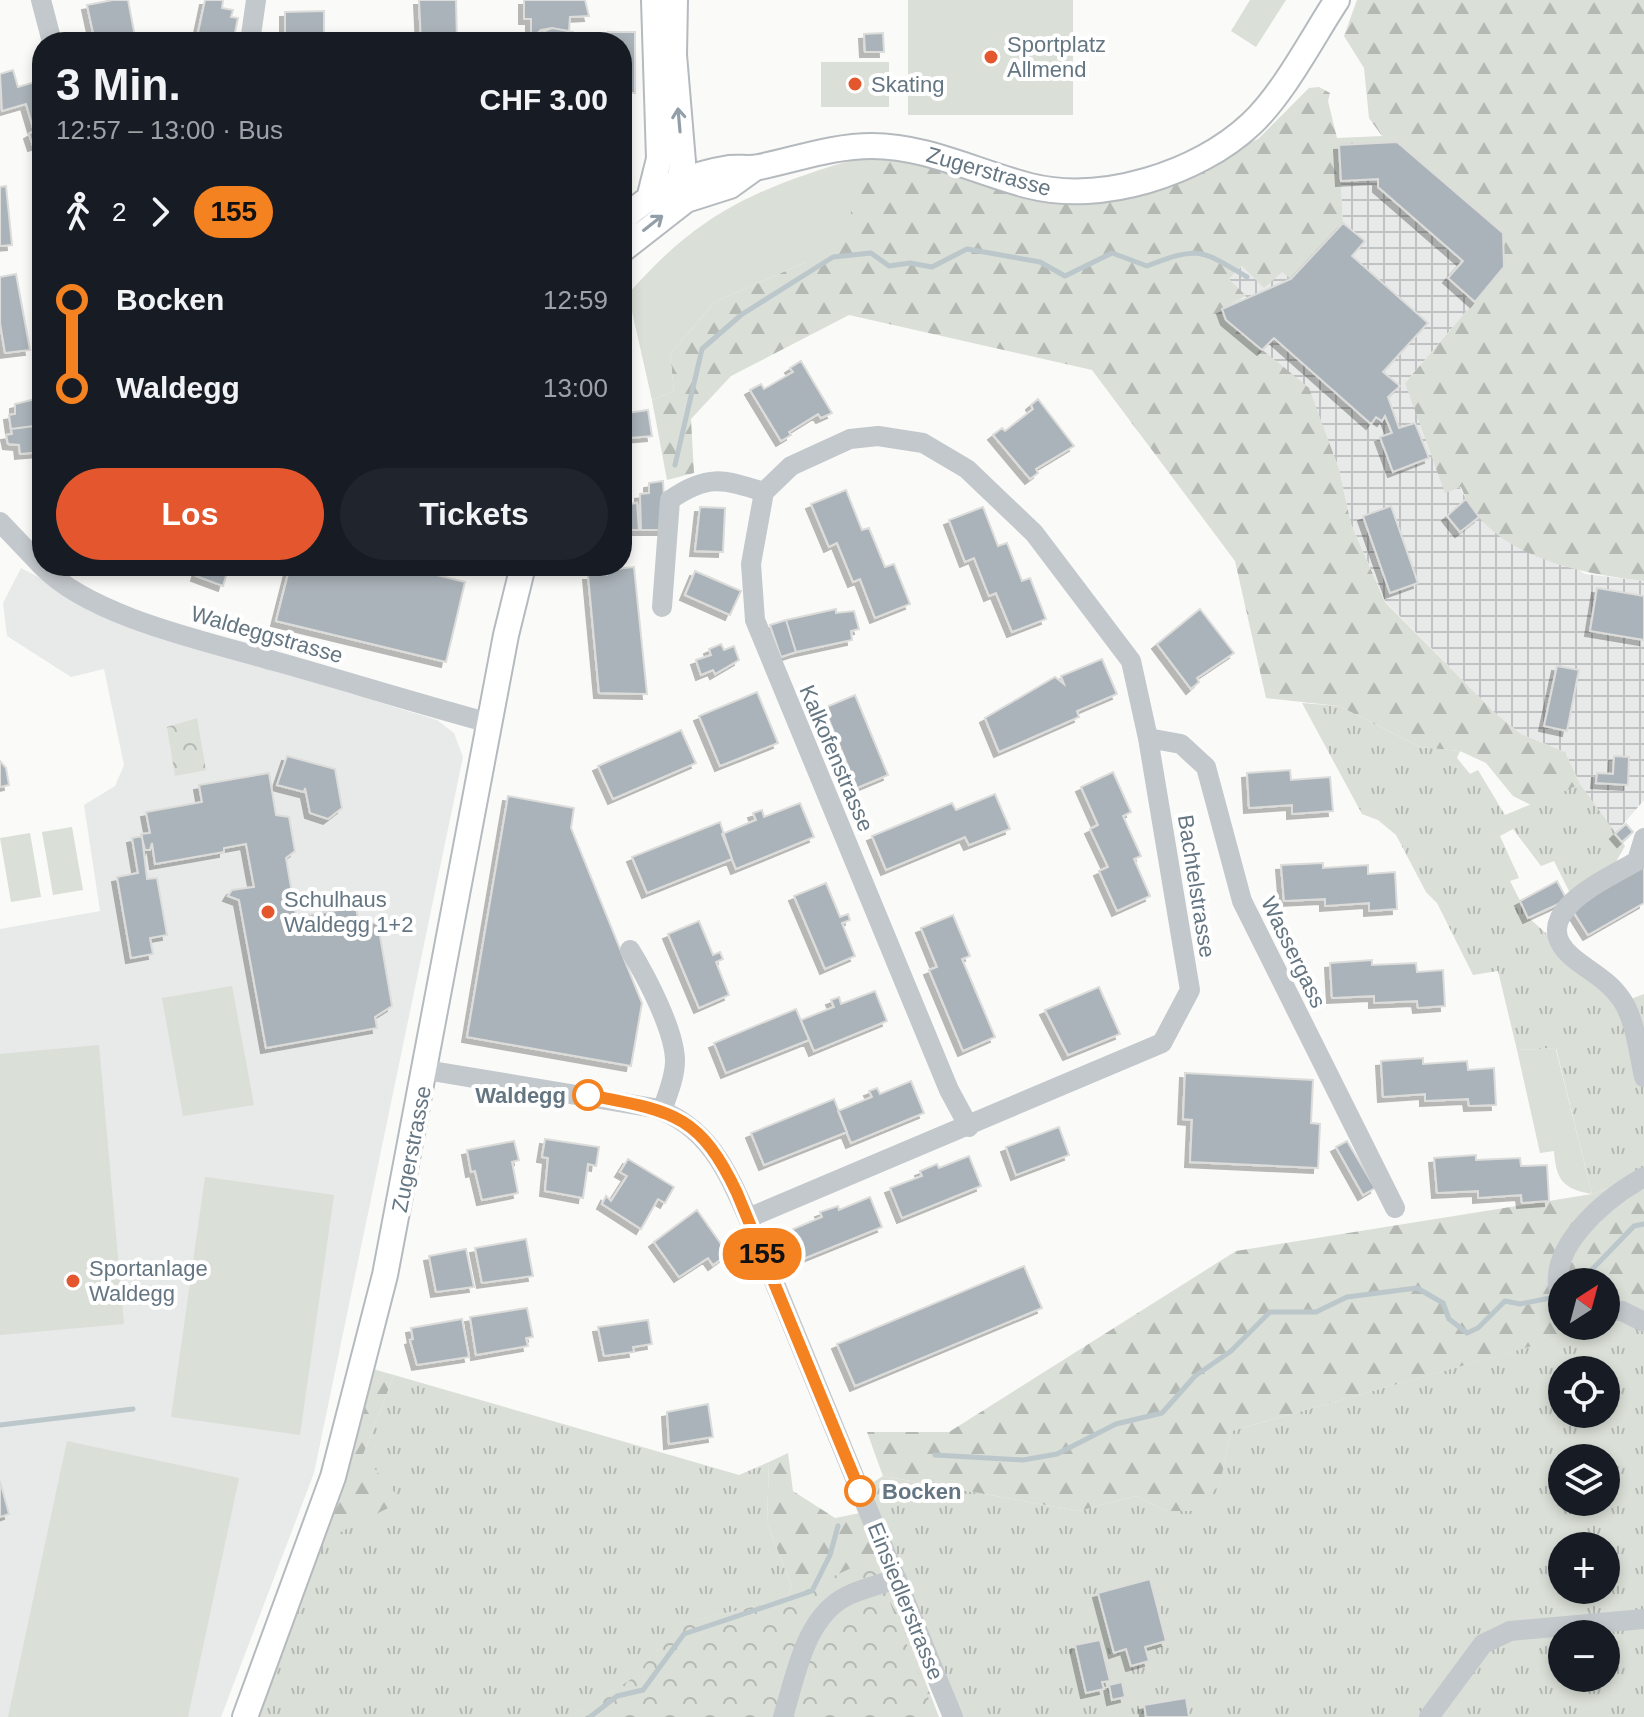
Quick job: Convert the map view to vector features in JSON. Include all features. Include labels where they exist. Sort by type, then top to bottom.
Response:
[{"type":"main road","points":[[650,195],[659,159],[654,0]]},
{"type":"main road","points":[[675,0],[674,55],[683,162],[682,192]]},
{"type":"main road","name":"Zugerstrasse","points":[[632,211],[650,195],[730,186],[755,168],[842,147],[912,149],[1048,190],[1078,191],[1130,183],[1202,157],[1253,122],[1337,0]]},
{"type":"main road","points":[[659,159],[682,192]]},
{"type":"main road","name":"Zugerstrasse","points":[[632,240],[682,192]]},
{"type":"main road","name":"Zugerstrasse","points":[[245,1717],[333,1477],[385,1275],[521,576]]},
{"type":"street","points":[[41,0],[49,32]]},
{"type":"street","points":[[251,32],[256,0]]},
{"type":"street","name":"Bachtelstrasse","points":[[748,1218],[1162,1043],[1190,990],[1148,738],[1131,661],[1034,533],[1006,502],[967,469],[923,443],[878,436],[850,439],[791,466],[764,492]]},
{"type":"street","points":[[662,607],[670,500],[692,484],[724,479],[764,492]]},
{"type":"street","name":"Kalkofenstrasse","points":[[764,492],[751,564],[755,620],[944,1078],[969,1127]]},
{"type":"street","name":"Waldeggstrasse","points":[[0,522],[32,556]]},
{"type":"street","name":"Waldeggstrasse","points":[[52,576],[106,607],[162,628],[490,723]]},
{"type":"street","name":"Wassergass","points":[[1148,738],[1181,744],[1206,767],[1242,901],[1395,1208]]},
{"type":"street","points":[[1644,838],[1637,861],[1571,902],[1558,915],[1555,930],[1560,944],[1601,976],[1623,1002],[1644,1077]]},
{"type":"street","points":[[630,950],[645,974],[675,1050],[676,1065],[662,1111]]},
{"type":"street","name":"Einsiedlerstrasse","points":[[426,1070],[662,1111],[679,1117],[705,1138],[726,1169],[748,1218],[953,1717]]},
{"type":"street","points":[[1558,1268],[1582,1225],[1625,1188],[1644,1177]]},
{"type":"street","points":[[1620,1311],[1644,1322]]},
{"type":"street","points":[[783,1717],[803,1651],[827,1611],[847,1595],[897,1579]]},
{"type":"street","points":[[1429,1717],[1483,1644],[1493,1636],[1510,1631],[1644,1619]]},
{"type":"shaded area","points":[[1397,142],[1503,233],[1504,267],[1405,383],[1466,499],[1585,574],[1644,581],[1644,800],[1615,834],[1580,784],[1565,752],[1521,734],[1495,713],[1385,601],[1351,524],[1339,469],[1309,390],[1226,320],[1222,309],[1246,297],[1229,279],[1242,266],[1282,272],[1343,224],[1339,145]]},
{"type":"shaded area","points":[[21,568],[130,626],[437,720],[454,733],[463,757],[314,1473],[221,1717],[0,1717],[0,929],[100,911],[84,805],[115,786],[124,765],[104,669],[71,677],[7,636],[3,603]]},
{"type":"green space","name":"Sportplatz Allmend","points":[[908,0],[1073,0],[1073,115],[908,115]]},
{"type":"green space","points":[[1250,0],[1286,0],[1256,47],[1231,31]]},
{"type":"green space","points":[[1357,0],[1644,0],[1644,581],[1592,573],[1538,557],[1492,530],[1474,511],[1461,487],[1445,493],[1405,383],[1504,267],[1503,233],[1397,142],[1339,145],[1343,223],[1291,279],[1282,272],[1264,288],[1242,266],[1229,279],[1246,296],[1222,309],[1226,320],[1309,388],[1339,469],[1351,524],[1385,602],[1495,713],[1521,734],[1565,752],[1580,784],[1533,806],[1513,796],[1486,763],[1460,751],[1420,747],[1339,706],[1266,698],[1235,561],[1092,370],[849,315],[731,376],[691,419],[694,473],[667,480],[652,400],[674,391],[670,354],[715,302],[806,262],[858,158],[909,161],[1041,202],[1090,203],[1106,200],[1258,139],[1309,88],[1319,87],[1330,93],[1328,101],[1337,138],[1382,136],[1369,118],[1364,68],[1344,36]]},
{"type":"green space","name":"Skating","points":[[821,62],[889,62],[889,107],[821,107]]},
{"type":"green space","points":[[858,158],[848,235],[806,262],[715,302],[670,354],[674,391],[652,400],[632,312],[632,290],[654,266],[705,223],[759,193]]},
{"type":"green space","points":[[1302,703],[1339,706],[1420,747],[1460,751],[1457,758],[1470,774],[1478,770],[1505,815],[1580,784],[1625,846],[1613,867],[1571,895],[1554,861],[1541,866],[1513,829],[1500,836],[1519,878],[1510,881],[1529,918],[1623,1002],[1644,994],[1644,1176],[1592,1194],[1556,1048],[1517,1050],[1498,971],[1473,975],[1437,903],[1426,892],[1396,835],[1378,820],[1362,814]]},
{"type":"green space","points":[[197,718],[206,770],[175,776],[167,727]]},
{"type":"green space","points":[[72,827],[83,890],[53,895],[42,832]]},
{"type":"green space","points":[[30,833],[41,897],[11,902],[0,838]]},
{"type":"green space","points":[[232,986],[254,1105],[183,1116],[162,998]]},
{"type":"green space","points":[[99,1045],[124,1324],[0,1335],[0,1054]]},
{"type":"green space","points":[[1556,1048],[1592,1194],[1563,1182],[1554,1151],[1540,1153],[1517,1050]]},
{"type":"green space","points":[[1644,1176],[1644,1314],[1620,1321],[1620,1268],[1548,1268],[1548,1340],[1553,1340],[1231,1431],[1220,1484],[1195,1511],[1166,1511],[1136,1496],[1079,1511],[883,1476],[867,1432],[949,1432],[1236,1251],[1592,1194]]},
{"type":"green space","points":[[205,1177],[334,1195],[300,1435],[171,1417]]},
{"type":"green space","points":[[1644,1314],[1644,1717],[954,1717],[860,1491],[883,1476],[1079,1511],[1136,1496],[1166,1511],[1220,1483],[1231,1431],[1552,1340],[1620,1340],[1620,1321]]},
{"type":"green space","points":[[355,1364],[394,1375],[363,1455],[402,1501],[305,1550]]},
{"type":"green space","points":[[394,1375],[739,1475],[769,1462],[767,1523],[792,1587],[786,1599],[683,1623],[630,1680],[570,1717],[254,1717],[305,1550],[363,1455]]},
{"type":"green space","points":[[67,1441],[239,1478],[188,1717],[8,1717]]},
{"type":"green space","name":"Bocken","points":[[788,1453],[793,1491],[835,1518],[860,1513],[939,1717],[570,1717],[630,1680],[683,1623],[786,1599],[792,1587],[767,1523],[769,1462]]},
{"type":"green space","name":"Bocken","points":[[872,1558],[936,1717],[570,1717],[630,1680],[683,1623],[786,1599]]},
{"type":"building","points":[[128,0],[134,32],[93,32],[87,5]]},
{"type":"building","points":[[205,0],[223,0],[222,8],[233,10],[231,17],[238,18],[235,32],[198,32]]},
{"type":"building","points":[[419,0],[456,0],[457,32],[421,32]]},
{"type":"building","points":[[524,0],[585,0],[589,16],[570,17],[569,31],[552,28],[531,32],[531,19],[524,19]]},
{"type":"building","points":[[324,11],[324,32],[285,32],[285,12]]},
{"type":"building","points":[[552,28],[573,32],[539,32]]},
{"type":"building","points":[[632,32],[635,32],[635,93],[632,93]]},
{"type":"building","points":[[883,33],[884,52],[865,52],[864,34]]},
{"type":"building","points":[[13,70],[18,87],[32,83],[32,124],[26,104],[2,111],[0,74]]},
{"type":"building","points":[[1397,142],[1503,233],[1504,267],[1475,302],[1448,278],[1463,261],[1378,187],[1378,179],[1341,181],[1339,145]]},
{"type":"building","points":[[6,186],[12,245],[0,246],[0,187]]},
{"type":"building","points":[[1343,223],[1365,241],[1352,256],[1428,323],[1383,372],[1400,386],[1388,397],[1399,428],[1415,423],[1429,458],[1393,472],[1380,437],[1392,433],[1385,416],[1382,421],[1376,417],[1371,424],[1274,338],[1262,350],[1226,320],[1222,309],[1291,279]]},
{"type":"building","points":[[16,274],[30,350],[5,353],[0,323],[0,277]]},
{"type":"building","points":[[801,361],[832,413],[821,418],[818,414],[789,432],[791,435],[781,441],[750,390],[761,384],[764,389],[793,372],[790,368]]},
{"type":"building","points":[[1038,399],[1074,446],[1036,469],[1038,473],[1030,479],[993,435],[1002,428],[1005,431],[1033,409],[1031,405]]},
{"type":"building","points":[[32,400],[32,426],[11,429],[9,415],[15,414],[15,404]]},
{"type":"building","points":[[648,410],[652,436],[632,438],[632,412]]},
{"type":"building","points":[[32,426],[32,453],[20,454],[19,445],[8,444],[6,435],[12,434],[11,429]]},
{"type":"building","points":[[663,481],[666,530],[641,530],[640,494],[649,493],[649,483]]},
{"type":"building","points":[[846,490],[862,530],[869,528],[885,567],[894,564],[910,604],[875,618],[860,579],[853,582],[837,543],[829,547],[811,504]]},
{"type":"building","points":[[1466,499],[1479,517],[1460,532],[1447,516]]},
{"type":"building","points":[[637,503],[639,530],[632,530],[632,504]]},
{"type":"building","points":[[1391,506],[1418,583],[1390,593],[1363,516]]},
{"type":"building","points":[[700,507],[725,508],[723,552],[695,551]]},
{"type":"building","points":[[983,507],[998,546],[1007,543],[1022,581],[1030,578],[1046,619],[1012,632],[996,593],[989,596],[974,558],[965,562],[949,520]]},
{"type":"building","points":[[632,567],[647,694],[599,693],[588,576],[632,576]]},
{"type":"building","points":[[695,571],[741,591],[730,615],[685,595]]},
{"type":"building","points":[[196,576],[226,576],[223,586]]},
{"type":"building","points":[[287,576],[441,576],[465,582],[446,662],[276,621]]},
{"type":"building","points":[[1597,588],[1644,596],[1644,640],[1590,631]]},
{"type":"building","points":[[836,609],[836,613],[854,611],[859,629],[851,631],[852,640],[796,652],[786,620]]},
{"type":"building","points":[[1200,609],[1234,653],[1197,678],[1199,682],[1191,689],[1157,644]]},
{"type":"building","points":[[786,620],[796,652],[781,657],[770,625]]},
{"type":"building","points":[[721,644],[724,650],[734,646],[739,660],[715,674],[713,670],[701,675],[696,660],[711,655],[709,649]]},
{"type":"building","points":[[1102,659],[1117,694],[1077,711],[1079,717],[999,752],[985,718],[1055,677],[1064,684],[1061,676]]},
{"type":"building","points":[[1557,666],[1579,670],[1567,731],[1544,726]]},
{"type":"building","points":[[757,692],[778,743],[720,766],[699,716]]},
{"type":"building","points":[[855,695],[888,775],[857,788],[824,708]]},
{"type":"building","points":[[681,730],[696,763],[613,799],[598,766]]},
{"type":"building","points":[[287,756],[335,769],[342,808],[328,819],[310,813],[305,788],[304,792],[277,785]]},
{"type":"building","points":[[1614,756],[1629,757],[1628,785],[1596,783],[1597,773],[1613,774]]},
{"type":"building","points":[[0,761],[6,768],[9,785],[0,787]]},
{"type":"building","points":[[1290,770],[1291,780],[1330,777],[1333,811],[1292,814],[1292,805],[1249,808],[1247,773]]},
{"type":"building","points":[[1113,772],[1131,812],[1123,816],[1141,856],[1134,859],[1150,896],[1117,911],[1099,871],[1108,867],[1090,829],[1098,825],[1081,787]]},
{"type":"building","name":"Schulhaus Waldegg 1+2","points":[[269,773],[276,815],[289,817],[295,851],[286,858],[296,917],[356,907],[358,919],[378,924],[392,1006],[375,1017],[377,1028],[266,1048],[239,900],[228,896],[232,890],[254,887],[246,844],[224,848],[224,852],[155,864],[152,843],[150,850],[145,850],[141,834],[150,833],[146,812],[202,802],[199,785]]},
{"type":"building","points":[[995,794],[1010,829],[969,845],[965,837],[886,870],[872,836],[952,803],[956,810]]},
{"type":"building","points":[[508,796],[574,808],[571,828],[642,1003],[631,1066],[467,1037]]},
{"type":"building","points":[[800,803],[814,837],[736,869],[722,834],[756,820],[753,813],[762,810],[764,817]]},
{"type":"building","points":[[720,822],[732,859],[647,893],[632,857]]},
{"type":"building","points":[[1626,824],[1633,832],[1622,842],[1615,834]]},
{"type":"building","points":[[142,836],[147,879],[157,878],[167,935],[150,938],[153,954],[131,958],[117,877],[138,873],[132,838]]},
{"type":"building","points":[[1323,863],[1323,868],[1368,865],[1368,874],[1395,872],[1397,909],[1369,911],[1369,903],[1325,906],[1325,899],[1284,901],[1281,865]]},
{"type":"building","points":[[1644,866],[1644,903],[1588,935],[1571,908]]},
{"type":"building","points":[[1557,881],[1567,900],[1528,918],[1520,901]]},
{"type":"building","points":[[826,883],[840,917],[848,914],[850,920],[842,923],[855,956],[825,969],[794,896]]},
{"type":"building","points":[[953,915],[970,956],[962,959],[995,1037],[963,1051],[929,970],[937,967],[921,928]]},
{"type":"building","points":[[699,921],[713,955],[720,952],[723,959],[716,962],[729,995],[699,1008],[668,934]]},
{"type":"building","points":[[1372,960],[1372,965],[1416,963],[1417,972],[1443,970],[1445,1006],[1418,1008],[1417,1001],[1374,1003],[1374,996],[1332,998],[1330,963]]},
{"type":"building","points":[[1099,987],[1120,1034],[1068,1055],[1045,1010]]},
{"type":"building","points":[[875,991],[887,1021],[814,1051],[801,1020],[834,1007],[831,1000],[839,997],[841,1004]]},
{"type":"building","points":[[796,1009],[809,1040],[726,1073],[714,1043]]},
{"type":"building","points":[[1423,1058],[1423,1064],[1467,1061],[1468,1070],[1494,1068],[1496,1105],[1469,1106],[1468,1099],[1425,1101],[1425,1094],[1383,1097],[1381,1061]]},
{"type":"building","points":[[1185,1073],[1313,1080],[1311,1123],[1320,1124],[1318,1168],[1190,1162],[1192,1120],[1183,1119]]},
{"type":"building","points":[[911,1081],[924,1113],[851,1143],[838,1111],[872,1097],[869,1091],[877,1088],[880,1094]]},
{"type":"building","points":[[834,1099],[847,1132],[764,1165],[751,1133]]},
{"type":"building","points":[[1059,1127],[1069,1155],[1016,1175],[1006,1147]]},
{"type":"building","points":[[545,1139],[599,1147],[596,1166],[588,1164],[583,1198],[545,1191],[548,1158],[542,1157]]},
{"type":"building","points":[[514,1141],[519,1160],[512,1162],[518,1193],[482,1200],[475,1171],[471,1172],[467,1150]]},
{"type":"building","points":[[1347,1141],[1375,1188],[1363,1195],[1336,1147]]},
{"type":"building","points":[[1476,1155],[1476,1160],[1520,1158],[1521,1166],[1547,1165],[1549,1201],[1522,1203],[1521,1195],[1478,1198],[1478,1191],[1437,1193],[1434,1158]]},
{"type":"building","points":[[969,1156],[981,1186],[902,1218],[890,1188],[922,1176],[920,1171],[937,1164],[939,1168]]},
{"type":"building","points":[[628,1159],[674,1187],[665,1203],[658,1199],[641,1229],[602,1204],[606,1196],[611,1201],[627,1176],[620,1172]]},
{"type":"building","points":[[870,1197],[882,1227],[803,1259],[791,1230],[822,1217],[820,1212],[838,1206],[839,1210]]},
{"type":"building","points":[[697,1210],[728,1254],[713,1265],[708,1258],[679,1277],[654,1242]]},
{"type":"building","points":[[526,1239],[533,1276],[482,1283],[475,1248]]},
{"type":"building","points":[[466,1249],[474,1287],[436,1292],[429,1256]]},
{"type":"building","points":[[1024,1266],[1042,1308],[855,1386],[837,1344]]},
{"type":"building","points":[[527,1308],[533,1337],[526,1338],[528,1346],[476,1355],[470,1317]]},
{"type":"building","points":[[462,1319],[469,1357],[417,1365],[410,1340],[413,1339],[411,1328]]},
{"type":"building","points":[[648,1320],[652,1344],[633,1347],[634,1352],[604,1356],[598,1327]]},
{"type":"building","points":[[708,1404],[713,1437],[669,1444],[667,1412]]},
{"type":"building","points":[[0,1481],[9,1514],[0,1517]]},
{"type":"building","points":[[1150,1579],[1166,1641],[1145,1647],[1149,1661],[1131,1666],[1126,1649],[1114,1653],[1098,1593]]},
{"type":"building","points":[[1100,1640],[1110,1681],[1102,1682],[1104,1689],[1086,1693],[1075,1645]]},
{"type":"building","points":[[1122,1682],[1125,1697],[1112,1700],[1109,1685]]},
{"type":"building","points":[[1186,1698],[1189,1717],[1146,1717],[1144,1705]]},
{"type":"waterway","points":[[675,465],[702,349],[741,315],[833,257],[871,253],[889,266],[910,263],[932,267],[967,249],[1040,262],[1065,276],[1112,253],[1147,266],[1189,253],[1208,256],[1247,277]]},
{"type":"waterway","points":[[1594,1268],[1634,1226],[1644,1224]]},
{"type":"waterway","points":[[935,1455],[1023,1460],[1057,1454],[1116,1424],[1162,1413],[1195,1376],[1231,1351],[1270,1312],[1316,1312],[1347,1297],[1417,1288],[1443,1303],[1449,1319],[1467,1333],[1478,1328],[1505,1301],[1520,1304],[1548,1298]]},
{"type":"waterway","points":[[0,1425],[133,1409]]},
{"type":"waterway","points":[[590,1717],[617,1696],[643,1690],[684,1634],[812,1591],[830,1555],[838,1526]]},
{"type":"bus line","name":"155","points":[[588,1095],[654,1108],[679,1117],[705,1138],[726,1169],[737,1193],[860,1491]]},
{"type":"place","name":"Sportplatz Allmend","points":[[991,57]]},
{"type":"place","name":"Skating","points":[[855,84]]},
{"type":"place","name":"Schulhaus Waldegg 1+2","points":[[268,912]]},
{"type":"place","name":"Waldegg","points":[[588,1095]]},
{"type":"place","name":"Sportanlage Waldegg","points":[[73,1281]]},
{"type":"place","name":"Bocken","points":[[860,1491]]}]
